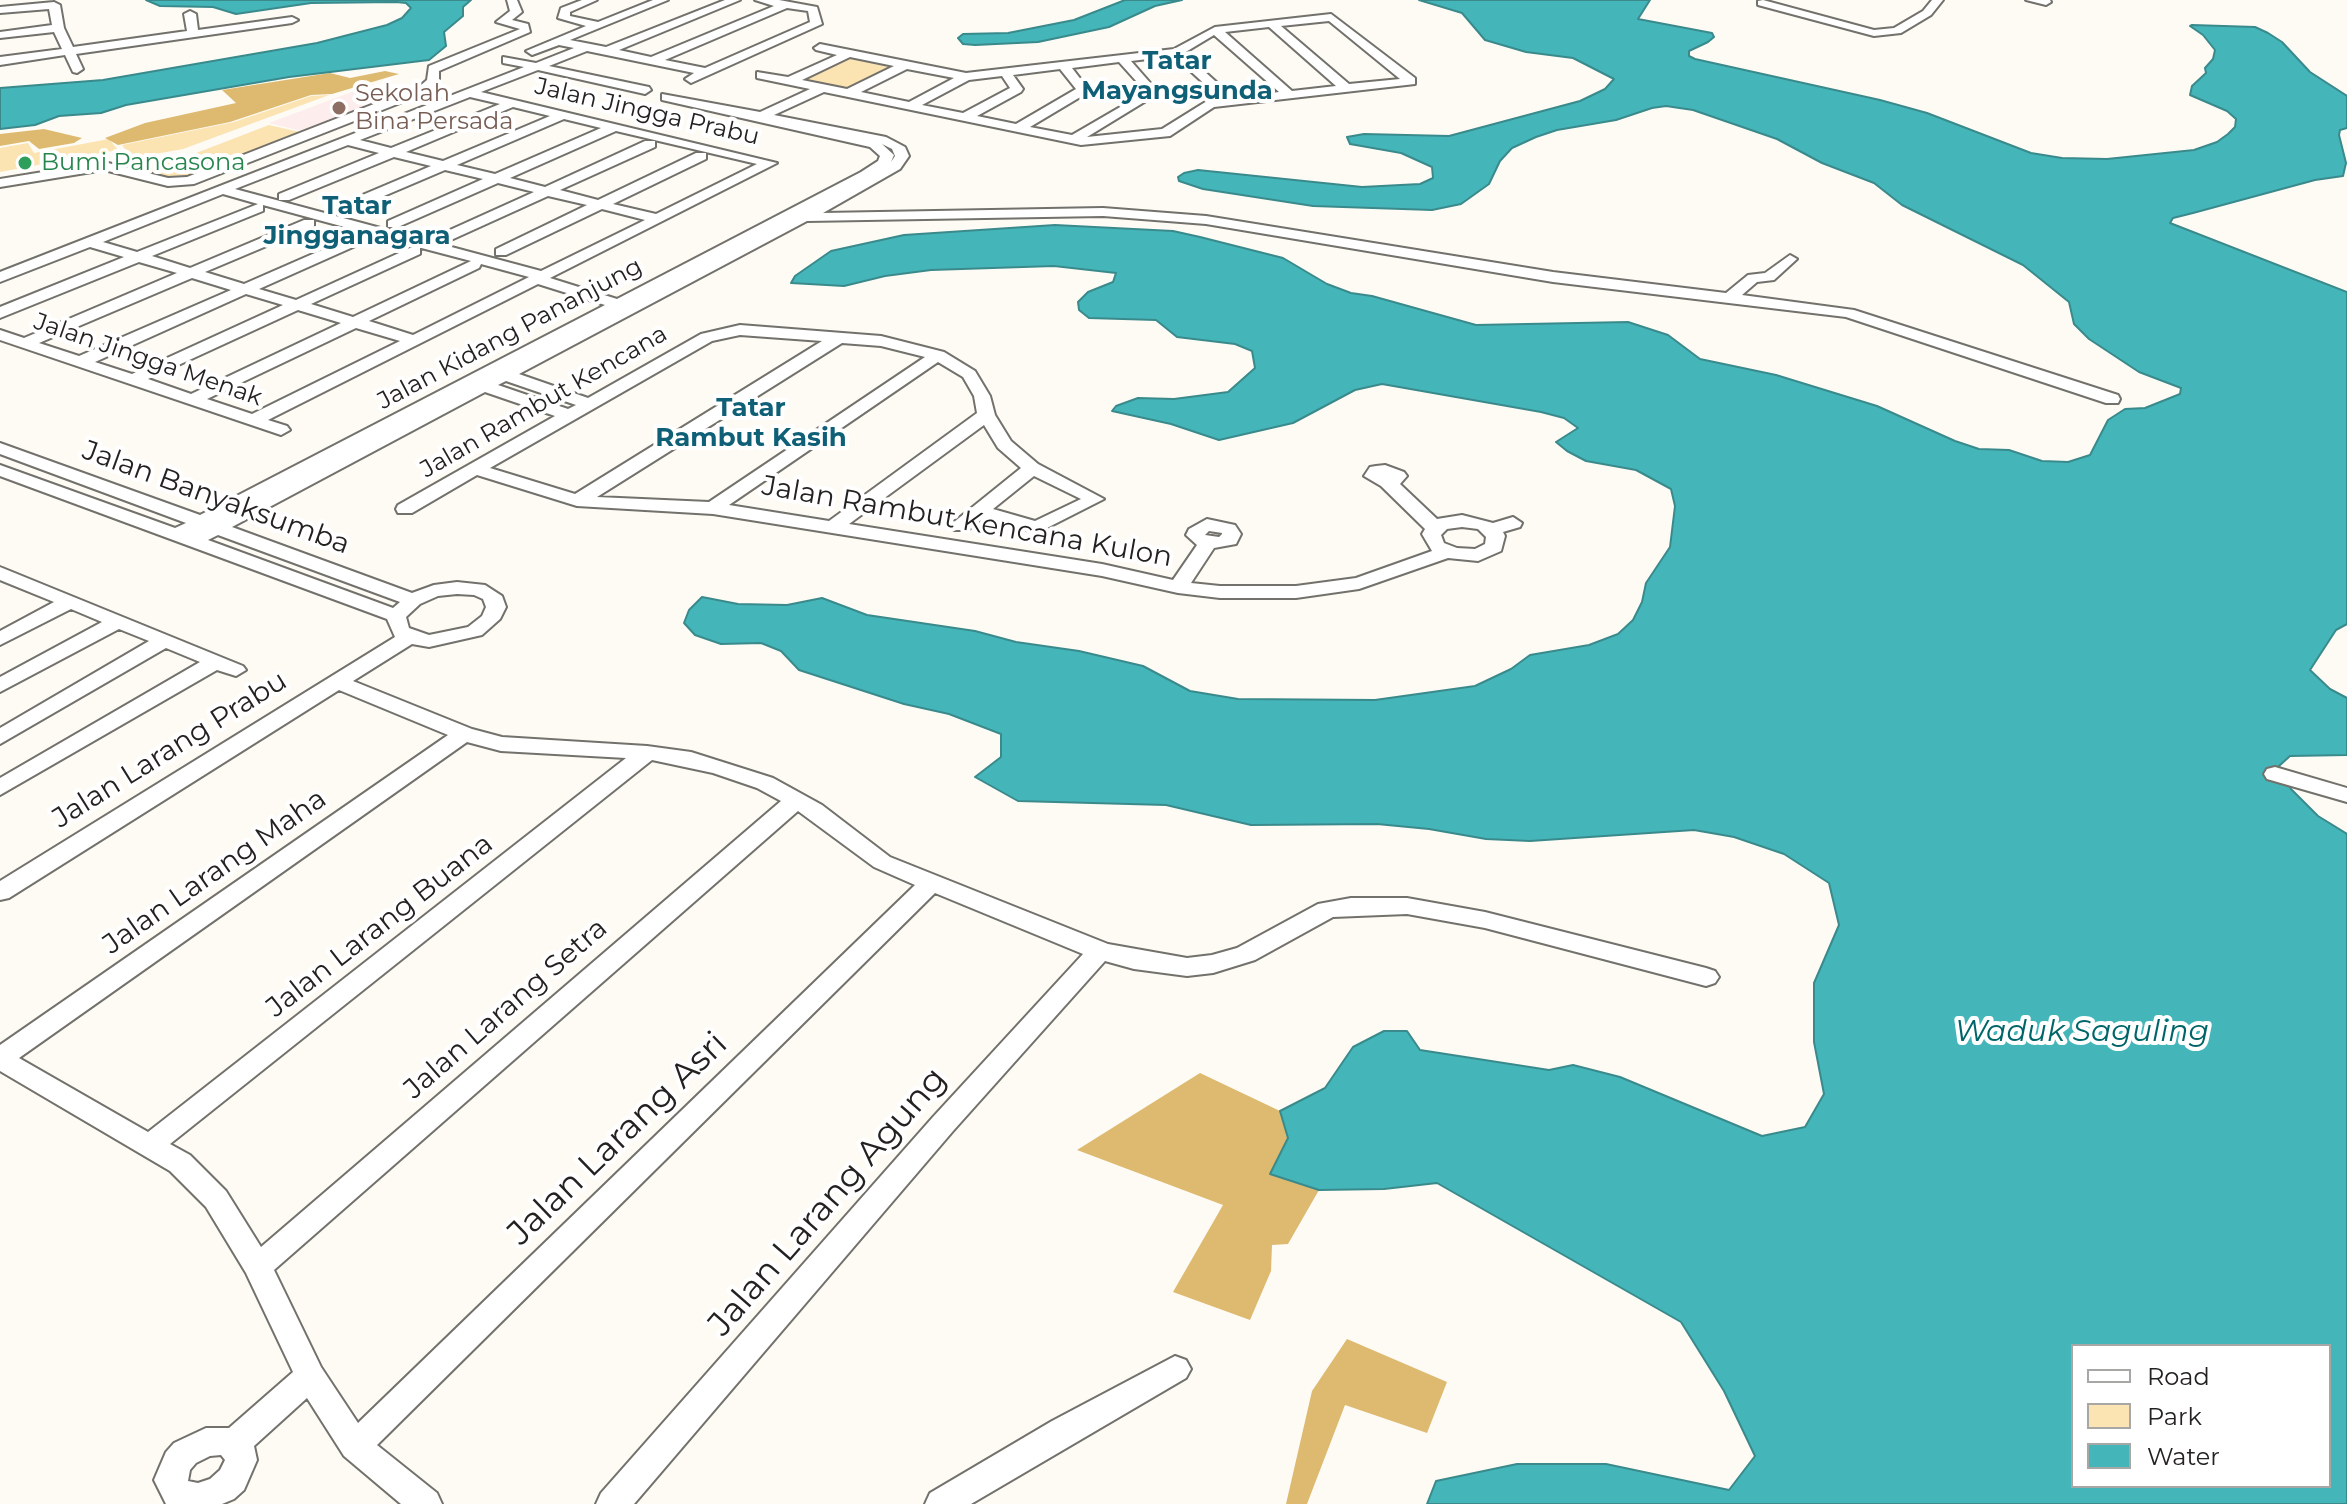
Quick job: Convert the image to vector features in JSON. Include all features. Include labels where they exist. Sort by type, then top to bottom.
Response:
[{"type":"street","points":[[0,183],[104,166],[168,182],[189,181],[424,89],[433,81],[433,69],[526,30],[524,26],[502,22],[516,12],[512,0]]},
{"type":"street","points":[[592,0],[565,10],[564,18],[599,25]]},
{"type":"street","points":[[532,51],[663,0]]},
{"type":"street","points":[[607,51],[735,0]]},
{"type":"street","points":[[691,79],[816,24],[813,9],[760,0]]},
{"type":"street","points":[[1762,3],[1874,33],[1897,31],[1927,13],[1938,0]]},
{"type":"street","points":[[2031,0],[2046,2]]},
{"type":"street","points":[[0,10],[51,3],[58,28],[77,69]]},
{"type":"street","points":[[652,61],[785,5]]},
{"type":"street","points":[[190,14],[193,34]]},
{"type":"street","points":[[761,75],[1073,139],[1165,133],[1211,104],[1411,81],[1331,17],[1215,30],[1177,52],[966,77],[820,48]]},
{"type":"street","points":[[0,61],[292,20]]},
{"type":"street","points":[[1271,23],[1346,88]]},
{"type":"street","points":[[0,35],[58,28]]},
{"type":"street","points":[[1215,30],[1288,94]]},
{"type":"street","points":[[558,41],[706,72]]},
{"type":"street","points":[[0,277],[586,47]]},
{"type":"street","points":[[1177,52],[1231,102]]},
{"type":"street","points":[[789,81],[848,54]]},
{"type":"street","points":[[1073,139],[1153,93],[1122,58]]},
{"type":"street","points":[[507,60],[645,90]]},
{"type":"street","points":[[849,93],[906,65]]},
{"type":"street","points":[[1018,128],[1083,90],[1063,65]]},
{"type":"street","points":[[965,117],[1017,89],[1005,72]]},
{"type":"street","points":[[910,106],[966,77]]},
{"type":"street","points":[[816,87],[754,116],[673,97],[665,98],[754,116],[886,141],[898,147],[902,156],[895,166],[868,178]]},
{"type":"street","name":"Jalan Jingga Prabu","points":[[468,93],[770,163],[658,219]]},
{"type":"street","points":[[284,197],[513,103]]},
{"type":"street","points":[[339,210],[563,115]]},
{"type":"street","points":[[393,224],[614,127]]},
{"type":"street","points":[[347,141],[658,219]]},
{"type":"street","points":[[446,237],[650,144]]},
{"type":"street","points":[[501,252],[701,156]]},
{"type":"street","name":"Jalan Kidang Pananjung","points":[[632,303],[805,217],[868,178]]},
{"type":"street","name":"Jalan Kidang Pananjung","points":[[184,538],[868,178]]},
{"type":"street","points":[[222,190],[544,275],[632,303]]},
{"type":"street","points":[[0,313],[258,208]]},
{"type":"street","points":[[805,217],[1103,212],[1206,220],[1553,277],[1731,297],[1869,317],[2112,399]]},
{"type":"street","points":[[252,421],[658,219]]},
{"type":"street","points":[[25,343],[309,223]]},
{"type":"street","points":[[80,362],[366,236]]},
{"type":"street","points":[[89,242],[414,340]]},
{"type":"street","points":[[133,380],[415,251]]},
{"type":"street","points":[[1731,297],[1753,278],[1769,277],[1790,259]]},
{"type":"street","points":[[192,400],[474,265]]},
{"type":"street","name":"Jalan Rambut Kencana","points":[[405,509],[707,337],[740,330],[838,338]]},
{"type":"street","name":"Jalan Jingga Menak","points":[[0,335],[281,430]]},
{"type":"street","points":[[577,501],[838,338],[881,341],[938,355],[969,374],[982,396],[986,415],[1004,444],[1032,468],[1095,499],[1037,527],[979,511]]},
{"type":"street","points":[[713,508],[938,355]]},
{"type":"street","points":[[488,378],[590,404]]},
{"type":"street","points":[[488,378],[568,415]]},
{"type":"street","points":[[834,526],[986,415]]},
{"type":"street","name":"Jalan Banyaksumba","points":[[0,448],[413,600]]},
{"type":"street","points":[[961,526],[1032,468]]},
{"type":"street","name":"Jalan Rambut Kencana Kulon","points":[[476,469],[577,501],[713,508],[1102,570],[1178,587],[1220,592],[1296,592],[1371,579],[1447,552],[1478,555],[1494,547],[1496,536],[1489,530]]},
{"type":"street","name":"Jalan Banyaksumba","points":[[0,470],[396,616]]},
{"type":"street","points":[[1387,482],[1436,529]]},
{"type":"street","points":[[1447,552],[1436,546],[1431,534],[1441,524],[1462,521],[1484,525],[1489,530],[1513,523]]},
{"type":"street","points":[[1178,587],[1208,543]]},
{"type":"street","points":[[0,573],[225,666],[0,788]]},
{"type":"street","points":[[0,594],[24,582]]},
{"type":"street","points":[[457,588],[478,589],[492,596],[496,607],[490,619],[464,635],[429,641],[409,637],[400,631],[395,624],[396,616],[413,600],[434,591],[457,588]]},
{"type":"street","points":[[0,639],[70,602]]},
{"type":"street","points":[[0,686],[117,622]]},
{"type":"street","name":"Jalan Larang Prabu","points":[[0,892],[409,637]]},
{"type":"street","points":[[0,737],[164,641]]},
{"type":"street","points":[[337,682],[464,734],[501,744],[647,753],[691,759],[765,783],[796,800],[882,862],[1100,951],[1170,966],[1213,964],[1246,954],[1327,910],[1351,906],[1407,906],[1485,920],[1706,977]]},
{"type":"street","name":"Jalan Larang Maha","points":[[0,1058],[464,734]]},
{"type":"street","name":"Jalan Larang Buana","points":[[149,1146],[647,753]]},
{"type":"street","points":[[2275,774],[2347,795]]},
{"type":"street","name":"Jalan Larang Setra","points":[[258,1267],[796,800]]},
{"type":"street","name":"Jalan Larang Asri","points":[[355,1446],[931,883]]},
{"type":"street","name":"Jalan Larang Agung","points":[[613,1504],[943,1124],[1100,951]]},
{"type":"street","points":[[0,1058],[180,1163],[216,1199],[258,1267],[310,1376],[355,1446],[425,1504]]},
{"type":"street","points":[[942,1504],[1063,1431],[1175,1369]]},
{"type":"street","points":[[234,1444],[310,1376]]},
{"type":"shaded area","points":[[385,71],[399,74],[332,94],[311,95],[230,122],[118,145],[105,138],[145,123],[236,103],[222,90],[330,73],[350,78]]},
{"type":"shaded area","name":"Sekolah Bina Persada","points":[[373,84],[409,92],[305,132],[269,123]]},
{"type":"shaded area","points":[[44,129],[82,138],[74,143],[39,149],[29,141],[0,146],[0,134]]},
{"type":"shaded area","points":[[1200,1073],[1280,1111],[1288,1138],[1270,1174],[1319,1190],[1288,1244],[1272,1245],[1271,1271],[1250,1320],[1173,1292],[1223,1205],[1077,1150]]},
{"type":"shaded area","points":[[1347,1339],[1447,1382],[1427,1433],[1345,1405],[1307,1504],[1286,1504],[1312,1391]]},
{"type":"green space","points":[[849,55],[901,65],[849,91],[796,80]]},
{"type":"green space","points":[[329,95],[183,149],[132,158],[122,145],[234,122],[311,96]]},
{"type":"green space","points":[[269,125],[304,133],[189,177],[173,180],[119,166],[191,155]]},
{"type":"green space","name":"Bumi Pancasona","points":[[109,139],[118,150],[0,172],[0,148],[28,143],[34,153]]},
{"type":"water","points":[[146,0],[471,0],[463,7],[463,16],[444,32],[446,46],[429,60],[289,77],[0,129],[0,88],[103,80],[317,43],[387,25],[402,18],[411,8],[406,3],[396,2],[311,3],[236,14],[213,7],[160,6]]},
{"type":"water","points":[[1125,0],[1182,0],[1155,6],[1109,27],[1038,42],[975,45],[963,44],[958,38],[963,34],[1008,33],[1074,20]]},
{"type":"water","name":"Waduk Saguling","points":[[1419,0],[1650,0],[1638,19],[1712,33],[1714,37],[1708,42],[1689,51],[1689,56],[1695,59],[1880,100],[1927,113],[2031,153],[2062,158],[2107,159],[2194,150],[2217,142],[2235,127],[2236,119],[2227,111],[2190,95],[2192,86],[2206,73],[2205,68],[2213,59],[2215,50],[2192,25],[2255,27],[2282,42],[2310,72],[2347,96],[2347,128],[2340,130],[2339,135],[2346,163],[2343,176],[2315,180],[2173,218],[2170,223],[2347,292],[2347,624],[2336,630],[2310,670],[2330,689],[2347,698],[2347,755],[2290,756],[2279,766],[2291,789],[2318,816],[2347,834],[2347,1504],[1427,1504],[1436,1481],[1517,1464],[1606,1464],[1729,1490],[1755,1456],[1724,1391],[1681,1322],[1437,1183],[1384,1189],[1319,1190],[1270,1174],[1288,1138],[1280,1111],[1325,1088],[1353,1047],[1384,1031],[1407,1031],[1420,1050],[1549,1070],[1573,1065],[1620,1077],[1762,1136],[1805,1127],[1824,1094],[1814,1042],[1814,983],[1839,925],[1829,883],[1784,854],[1734,837],[1694,830],[1530,841],[1486,839],[1377,824],[1251,825],[1166,805],[1018,801],[975,777],[1001,757],[1001,734],[949,714],[904,704],[799,670],[781,651],[761,643],[721,644],[695,635],[684,623],[689,610],[702,597],[738,604],[787,605],[822,598],[867,615],[975,631],[1016,642],[1079,651],[1143,666],[1190,691],[1238,699],[1375,700],[1475,686],[1511,669],[1530,655],[1589,645],[1618,634],[1633,620],[1642,602],[1646,583],[1670,547],[1675,506],[1671,489],[1636,470],[1586,461],[1567,451],[1556,442],[1578,428],[1564,418],[1541,412],[1382,384],[1355,390],[1293,423],[1219,440],[1171,424],[1112,411],[1116,406],[1138,398],[1174,399],[1228,392],[1255,368],[1252,351],[1235,344],[1177,337],[1156,320],[1089,318],[1079,310],[1078,302],[1088,292],[1113,282],[1116,273],[1054,266],[931,270],[885,276],[844,286],[791,283],[795,276],[831,251],[904,235],[1055,225],[1173,231],[1283,258],[1327,284],[1351,293],[1476,325],[1628,322],[1668,335],[1700,359],[1776,375],[1877,406],[1979,449],[2009,450],[2042,461],[2068,462],[2090,455],[2108,420],[2125,409],[2145,408],[2180,394],[2181,388],[2139,372],[2089,339],[2074,324],[2069,302],[2023,265],[1902,205],[1874,183],[1822,163],[1777,139],[1693,110],[1666,106],[1652,108],[1616,120],[1557,130],[1536,137],[1512,148],[1500,161],[1489,184],[1461,204],[1432,210],[1313,206],[1203,189],[1179,181],[1178,177],[1184,173],[1198,170],[1362,187],[1420,184],[1433,178],[1432,167],[1401,153],[1350,144],[1347,137],[1364,134],[1449,136],[1580,101],[1605,89],[1614,79],[1573,58],[1526,52],[1485,40],[1462,13]]},
{"type":"place","name":"Sekolah Bina Persada","points":[[339,108]]},
{"type":"place","name":"Bumi Pancasona","points":[[25,163]]},
{"type":"district","name":"Tatar Mayangsunda","points":[[1177,76]]},
{"type":"district","name":"Tatar Jingganagara","points":[[357,221]]},
{"type":"district","name":"Tatar Rambut Kasih","points":[[751,423]]}]
